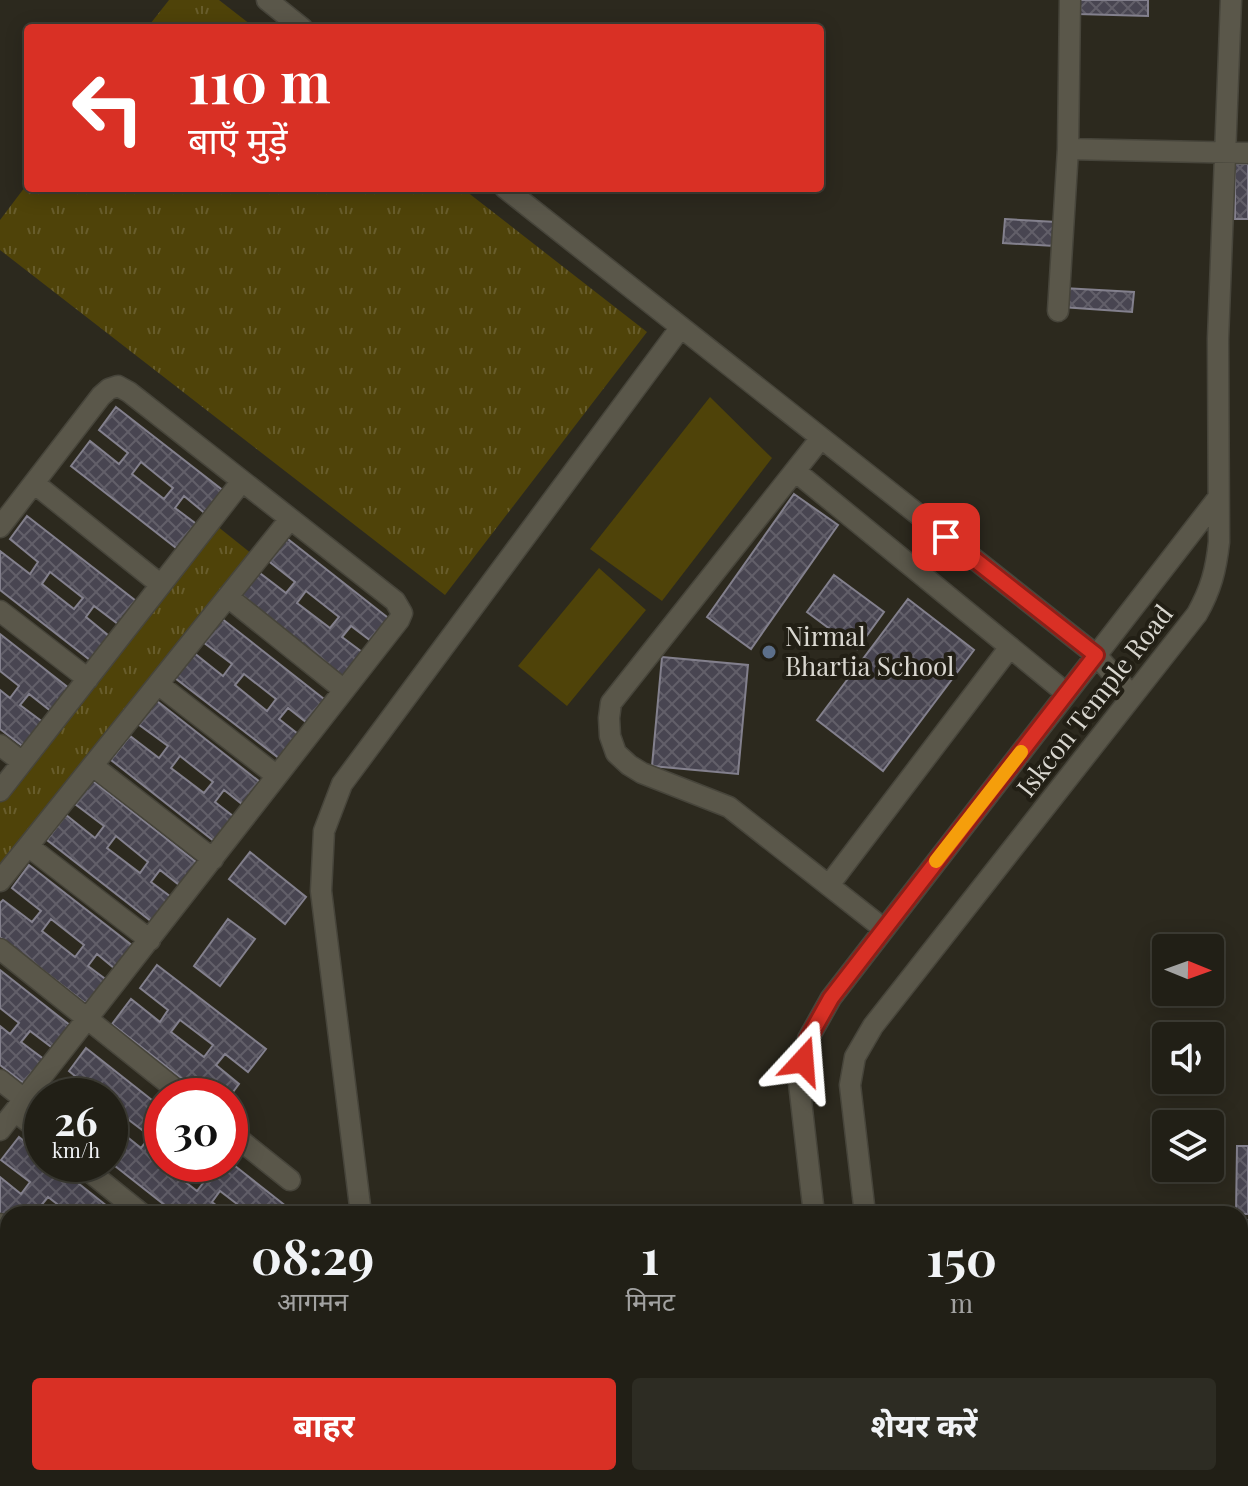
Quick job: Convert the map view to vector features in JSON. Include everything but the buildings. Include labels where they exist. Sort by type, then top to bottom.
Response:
[{"type":"street","points":[[267,0],[297,24]]},
{"type":"street","points":[[1058,311],[1068,149],[1070,0]]},
{"type":"street","name":"Iskcon Temple Road","points":[[864,1206],[850,1085],[855,1057],[873,1026],[1197,614],[1209,592],[1219,542],[1218,339],[1231,0]]},
{"type":"street","points":[[1068,149],[1248,153]]},
{"type":"street","points":[[510,192],[1096,655],[1132,696]]},
{"type":"street","points":[[360,1206],[321,891],[324,831],[342,784],[681,327]]},
{"type":"street","points":[[0,527],[101,396],[118,386],[395,601],[402,613],[0,1130]]},
{"type":"street","points":[[821,438],[611,703],[610,736],[616,753],[629,765],[729,807],[884,929]]},
{"type":"street","points":[[795,471],[1066,693]]},
{"type":"street","points":[[0,791],[242,481]]},
{"type":"street","points":[[34,483],[161,585]]},
{"type":"street","name":"Iskcon Temple Road","points":[[813,1206],[799,1083],[808,1039],[831,998],[1218,498]]},
{"type":"street","points":[[0,881],[290,519]]},
{"type":"street","points":[[228,597],[344,690]]},
{"type":"street","points":[[0,611],[88,679]]},
{"type":"street","points":[[829,885],[1010,647]]},
{"type":"street","points":[[158,684],[277,776]]},
{"type":"street","points":[[0,745],[22,762]]},
{"type":"street","points":[[93,766],[213,859]]},
{"type":"street","points":[[28,846],[150,940]]},
{"type":"street","points":[[0,949],[162,1078]]},
{"type":"street","points":[[0,1080],[24,1111]]},
{"type":"street","points":[[248,1146],[290,1180]]},
{"type":"street","points":[[102,1182],[132,1206]]},
{"type":"green space","points":[[169,0],[219,0],[250,24],[150,24]]},
{"type":"green space","points":[[24,188],[24,192],[467,192],[647,332],[445,595],[0,250],[0,220]]},
{"type":"green space","points":[[710,397],[772,458],[662,601],[590,549]]},
{"type":"green space","points":[[217,526],[252,554],[0,871],[0,799]]},
{"type":"green space","points":[[599,568],[646,610],[567,706],[518,666]]},
{"type":"slow traffic","points":[[936,861],[1021,752]]},
{"type":"place","name":"Nirmal Bhartia School","points":[[769,652]]},
{"type":"route","points":[[803,1061],[808,1039],[831,998],[1096,655],[946,537]]}]
